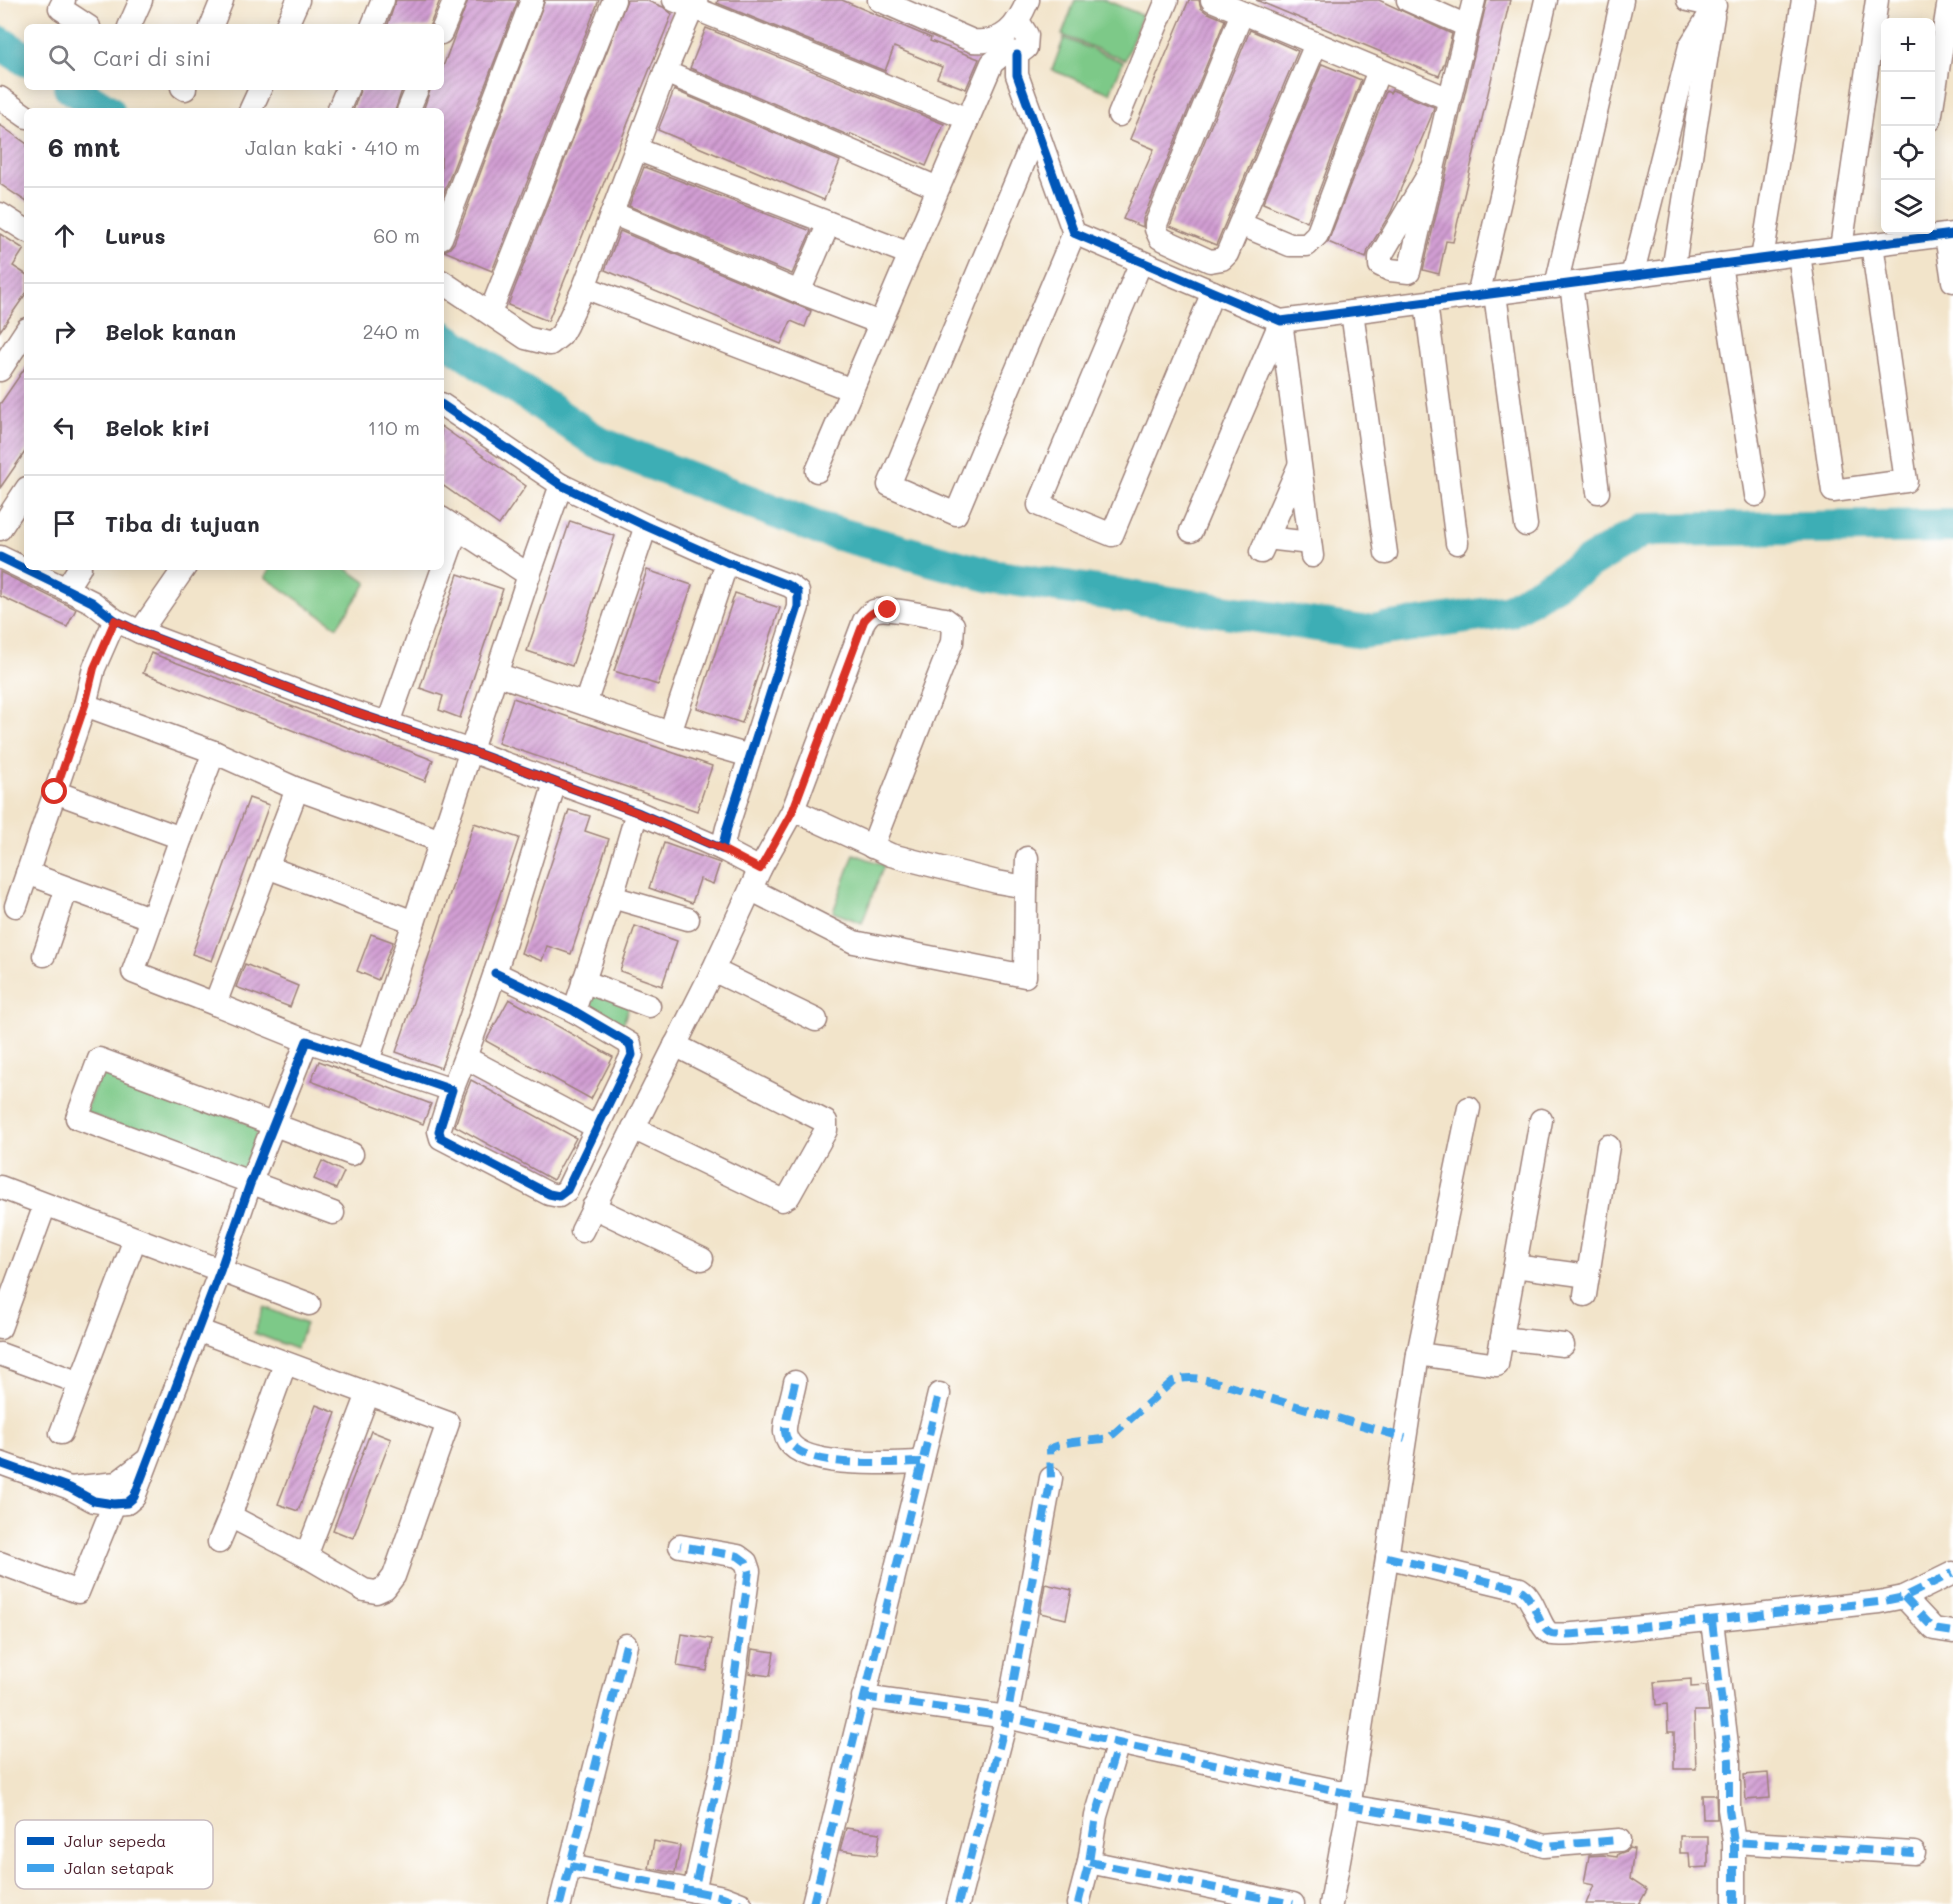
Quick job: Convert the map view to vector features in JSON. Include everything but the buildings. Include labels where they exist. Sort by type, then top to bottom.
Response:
[{"type":"street","points":[[130,24],[141,0]]},
{"type":"street","points":[[212,24],[222,0]]},
{"type":"street","points":[[287,24],[298,0]]},
{"type":"street","points":[[373,24],[383,0]]},
{"type":"street","points":[[444,26],[455,0]]},
{"type":"street","points":[[444,230],[532,0]]},
{"type":"street","points":[[490,312],[614,0]]},
{"type":"street","points":[[879,0],[974,41],[1006,48]]},
{"type":"street","points":[[817,471],[992,63],[1006,48],[1009,33],[1018,21],[1028,0]]},
{"type":"street","points":[[1119,115],[1167,0]]},
{"type":"street","points":[[1212,0],[1449,99]]},
{"type":"street","points":[[1408,0],[1467,26]]},
{"type":"street","points":[[1434,165],[1474,0]]},
{"type":"street","points":[[1526,525],[1486,295],[1546,0]]},
{"type":"street","points":[[1598,492],[1564,285],[1622,0]]},
{"type":"street","points":[[1688,0],[1716,3]]},
{"type":"street","points":[[1762,259],[1803,0]]},
{"type":"street","points":[[1841,249],[1876,0]]},
{"type":"street","points":[[1935,88],[1949,0]]},
{"type":"street","points":[[57,3],[85,24]]},
{"type":"street","points":[[444,283],[526,338],[550,344],[561,335],[584,287],[665,72],[688,3],[968,119]]},
{"type":"street","points":[[1632,276],[1690,46],[1716,3]]},
{"type":"street","points":[[1673,271],[1716,3]]},
{"type":"street","points":[[1242,13],[1156,224],[1160,238],[1210,261],[1222,259],[1227,254],[1316,44]]},
{"type":"street","points":[[1006,48],[1017,75],[1074,233],[956,514],[889,485],[1037,131]]},
{"type":"street","points":[[1240,224],[1290,245],[1307,245],[1317,235],[1379,70]]},
{"type":"street","points":[[665,72],[938,188]]},
{"type":"street","points":[[251,108],[260,90]]},
{"type":"street","points":[[339,108],[347,90]]},
{"type":"street","points":[[409,108],[417,90]]},
{"type":"street","points":[[0,98],[24,115]]},
{"type":"street","points":[[636,149],[910,254]]},
{"type":"street","points":[[612,213],[799,292],[880,323]]},
{"type":"street","points":[[0,214],[24,229]]},
{"type":"street","points":[[799,292],[829,223]]},
{"type":"street","points":[[1074,233],[1281,321],[1841,249],[1913,234]]},
{"type":"street","points":[[1950,234],[1953,281]]},
{"type":"street","points":[[1799,254],[1833,491],[1906,480],[1872,244]]},
{"type":"street","points":[[1141,262],[1040,505],[1112,535],[1213,292]]},
{"type":"street","points":[[1720,264],[1756,495]]},
{"type":"street","points":[[584,287],[852,390]]},
{"type":"street","points":[[1426,303],[1457,543]]},
{"type":"street","points":[[1352,312],[1386,553]]},
{"type":"street","points":[[1281,321],[1300,465],[1311,550],[1264,545],[1300,465]]},
{"type":"street","points":[[1191,531],[1281,321]]},
{"type":"street","points":[[0,370],[24,334]]},
{"type":"street","points":[[444,406],[561,485],[646,526],[790,586],[800,595],[798,608],[722,849]]},
{"type":"street","points":[[368,1061],[561,485]]},
{"type":"street","points":[[0,529],[24,493]]},
{"type":"street","points":[[444,540],[449,524],[529,575]]},
{"type":"street","points":[[585,704],[646,526]]},
{"type":"street","points":[[0,557],[24,569]]},
{"type":"street","points":[[670,733],[727,561]]},
{"type":"street","points":[[27,570],[92,602],[115,620],[140,632],[339,707],[471,751],[636,812],[722,849],[756,880],[854,942],[1025,976],[1027,858]]},
{"type":"street","points":[[66,589],[78,570]]},
{"type":"street","points":[[140,632],[183,570]]},
{"type":"street","points":[[388,723],[435,570]]},
{"type":"street","points":[[582,1231],[793,810],[864,621],[869,614],[881,609],[945,619],[953,625],[952,642],[872,847]]},
{"type":"street","points":[[16,906],[85,705],[94,668],[115,620]]},
{"type":"street","points":[[496,674],[670,733],[750,756]]},
{"type":"street","points":[[85,705],[214,752],[297,789],[441,841]]},
{"type":"street","points":[[214,752],[133,972],[307,1041],[452,1090]]},
{"type":"street","points":[[495,973],[574,1011],[630,1044],[632,1054],[567,1190],[559,1196],[549,1194],[441,1138],[439,1131],[495,973],[555,783]]},
{"type":"street","points":[[215,1004],[297,789]]},
{"type":"street","points":[[55,792],[181,838]]},
{"type":"street","points":[[793,810],[891,855],[997,882],[1026,887]]},
{"type":"street","points":[[574,1011],[612,897],[636,812]]},
{"type":"street","points":[[267,867],[414,922]]},
{"type":"street","points":[[27,873],[152,919]]},
{"type":"street","points":[[44,955],[67,888]]},
{"type":"street","points":[[612,897],[688,919]]},
{"type":"street","points":[[713,970],[816,1020]]},
{"type":"street","points":[[584,981],[649,1006]]},
{"type":"street","points":[[0,1463],[70,1488],[94,1501],[114,1504],[128,1503],[134,1497],[220,1271],[250,1184],[307,1041]]},
{"type":"street","points":[[633,1128],[782,1200],[789,1196],[826,1130],[826,1122],[675,1045]]},
{"type":"street","points":[[466,1058],[597,1127]]},
{"type":"street","points":[[333,1213],[77,1118],[99,1059],[352,1154]]},
{"type":"street","points":[[1331,1904],[1350,1800],[1418,1354],[1469,1108]]},
{"type":"street","points":[[1418,1354],[1497,1365],[1540,1120]]},
{"type":"street","points":[[1515,1266],[1587,1286],[1608,1146]]},
{"type":"street","points":[[0,1187],[309,1304]]},
{"type":"street","points":[[0,1328],[45,1205]]},
{"type":"street","points":[[593,1207],[702,1259]]},
{"type":"street","points":[[61,1433],[135,1239]]},
{"type":"street","points":[[197,1330],[448,1423],[394,1576],[385,1588],[375,1592],[364,1590],[230,1516]]},
{"type":"street","points":[[1502,1338],[1563,1345]]},
{"type":"street","points":[[0,1354],[80,1383]]},
{"type":"street","points":[[219,1542],[285,1364]]},
{"type":"street","points":[[795,1382],[785,1431],[789,1444],[798,1450],[837,1463],[922,1462]]},
{"type":"street","points":[[306,1556],[368,1394]]},
{"type":"street","points":[[816,1903],[863,1697],[939,1394]]},
{"type":"street","points":[[70,1488],[117,1483],[148,1460]]},
{"type":"street","points":[[958,1904],[1007,1717],[1051,1478]]},
{"type":"street","points":[[0,1563],[78,1592],[114,1504]]},
{"type":"street","points":[[680,1546],[738,1556],[746,1562],[749,1571],[723,1760],[694,1891]]},
{"type":"street","points":[[1388,1557],[1520,1589],[1532,1601],[1543,1627],[1552,1634],[1712,1621],[1878,1602],[1904,1597],[1953,1573]]},
{"type":"street","points":[[1904,1597],[1934,1629],[1953,1632]]},
{"type":"street","points":[[1712,1621],[1729,1761],[1729,1809],[1734,1842],[1734,1904]]},
{"type":"street","points":[[560,1904],[626,1645]]},
{"type":"street","points":[[863,1697],[1007,1717],[1350,1800],[1508,1834],[1544,1846],[1619,1840]]},
{"type":"street","points":[[1078,1904],[1089,1862],[1095,1816],[1118,1743]]},
{"type":"street","points":[[1734,1842],[1914,1853]]},
{"type":"street","points":[[1089,1862],[1293,1904]]},
{"type":"street","points":[[570,1866],[723,1897],[741,1904]]},
{"type":"green space","points":[[1075,0],[1105,0],[1142,15],[1125,60],[1062,35]]},
{"type":"green space","points":[[1064,38],[1123,62],[1110,93],[1052,70]]},
{"type":"green space","points":[[269,570],[348,570],[367,583],[337,627],[265,577]]},
{"type":"green space","points":[[854,854],[884,865],[862,923],[833,912]]},
{"type":"green space","points":[[589,992],[629,1005],[623,1025],[583,1012]]},
{"type":"green space","points":[[102,1068],[259,1128],[242,1173],[85,1112]]},
{"type":"green space","points":[[264,1307],[306,1324],[296,1349],[254,1333]]},
{"type":"waterway","points":[[0,43],[24,58]]},
{"type":"waterway","points":[[75,90],[103,108]]},
{"type":"waterway","points":[[444,338],[599,443],[817,528],[992,576],[1363,632],[1509,611],[1643,530],[1953,526]]},
{"type":"marked path","points":[[958,1904],[1007,1717],[1051,1478],[1050,1449],[1072,1442],[1109,1438],[1173,1381],[1190,1378],[1219,1383],[1405,1438]]},
{"type":"marked path","points":[[795,1382],[785,1432],[791,1445],[805,1454],[845,1462],[922,1462]]},
{"type":"marked path","points":[[813,1904],[939,1394]]},
{"type":"marked path","points":[[570,1866],[694,1891],[723,1760],[749,1571],[746,1562],[738,1556],[680,1546]]},
{"type":"marked path","points":[[1387,1557],[1520,1589],[1530,1600],[1548,1632],[1557,1635],[1879,1602],[1904,1597],[1953,1573]]},
{"type":"marked path","points":[[1904,1597],[1934,1629],[1953,1632]]},
{"type":"marked path","points":[[1712,1621],[1729,1761],[1729,1809],[1734,1842],[1914,1853]]},
{"type":"marked path","points":[[560,1904],[626,1645]]},
{"type":"marked path","points":[[863,1697],[1007,1717],[1351,1794]]},
{"type":"marked path","points":[[1078,1904],[1089,1862],[1096,1816],[1118,1743]]},
{"type":"marked path","points":[[1349,1806],[1508,1834],[1544,1846],[1619,1840]]},
{"type":"marked path","points":[[1734,1842],[1734,1904]]},
{"type":"marked path","points":[[1089,1862],[1293,1904]]},
{"type":"marked path","points":[[694,1891],[723,1897],[741,1904]]},
{"type":"cycle path","points":[[1017,55],[1017,75],[1074,233],[1281,321],[1953,234]]},
{"type":"cycle path","points":[[27,570],[92,602],[115,620],[140,632],[339,707],[471,751],[637,812],[722,849],[798,607],[798,592],[790,586],[727,562],[646,526],[561,485],[444,406]]},
{"type":"cycle path","points":[[0,557],[24,569]]},
{"type":"cycle path","points":[[0,1463],[70,1488],[94,1501],[127,1503],[134,1497],[220,1271],[250,1184],[307,1041],[452,1090],[439,1131],[441,1138],[549,1194],[559,1196],[567,1190],[632,1055],[630,1044],[574,1011],[495,973]]},
{"type":"route","points":[[55,792],[85,705],[94,668],[115,620],[140,632],[339,707],[471,751],[636,812],[722,849],[760,869],[793,810],[864,621],[875,610],[888,610]]}]
